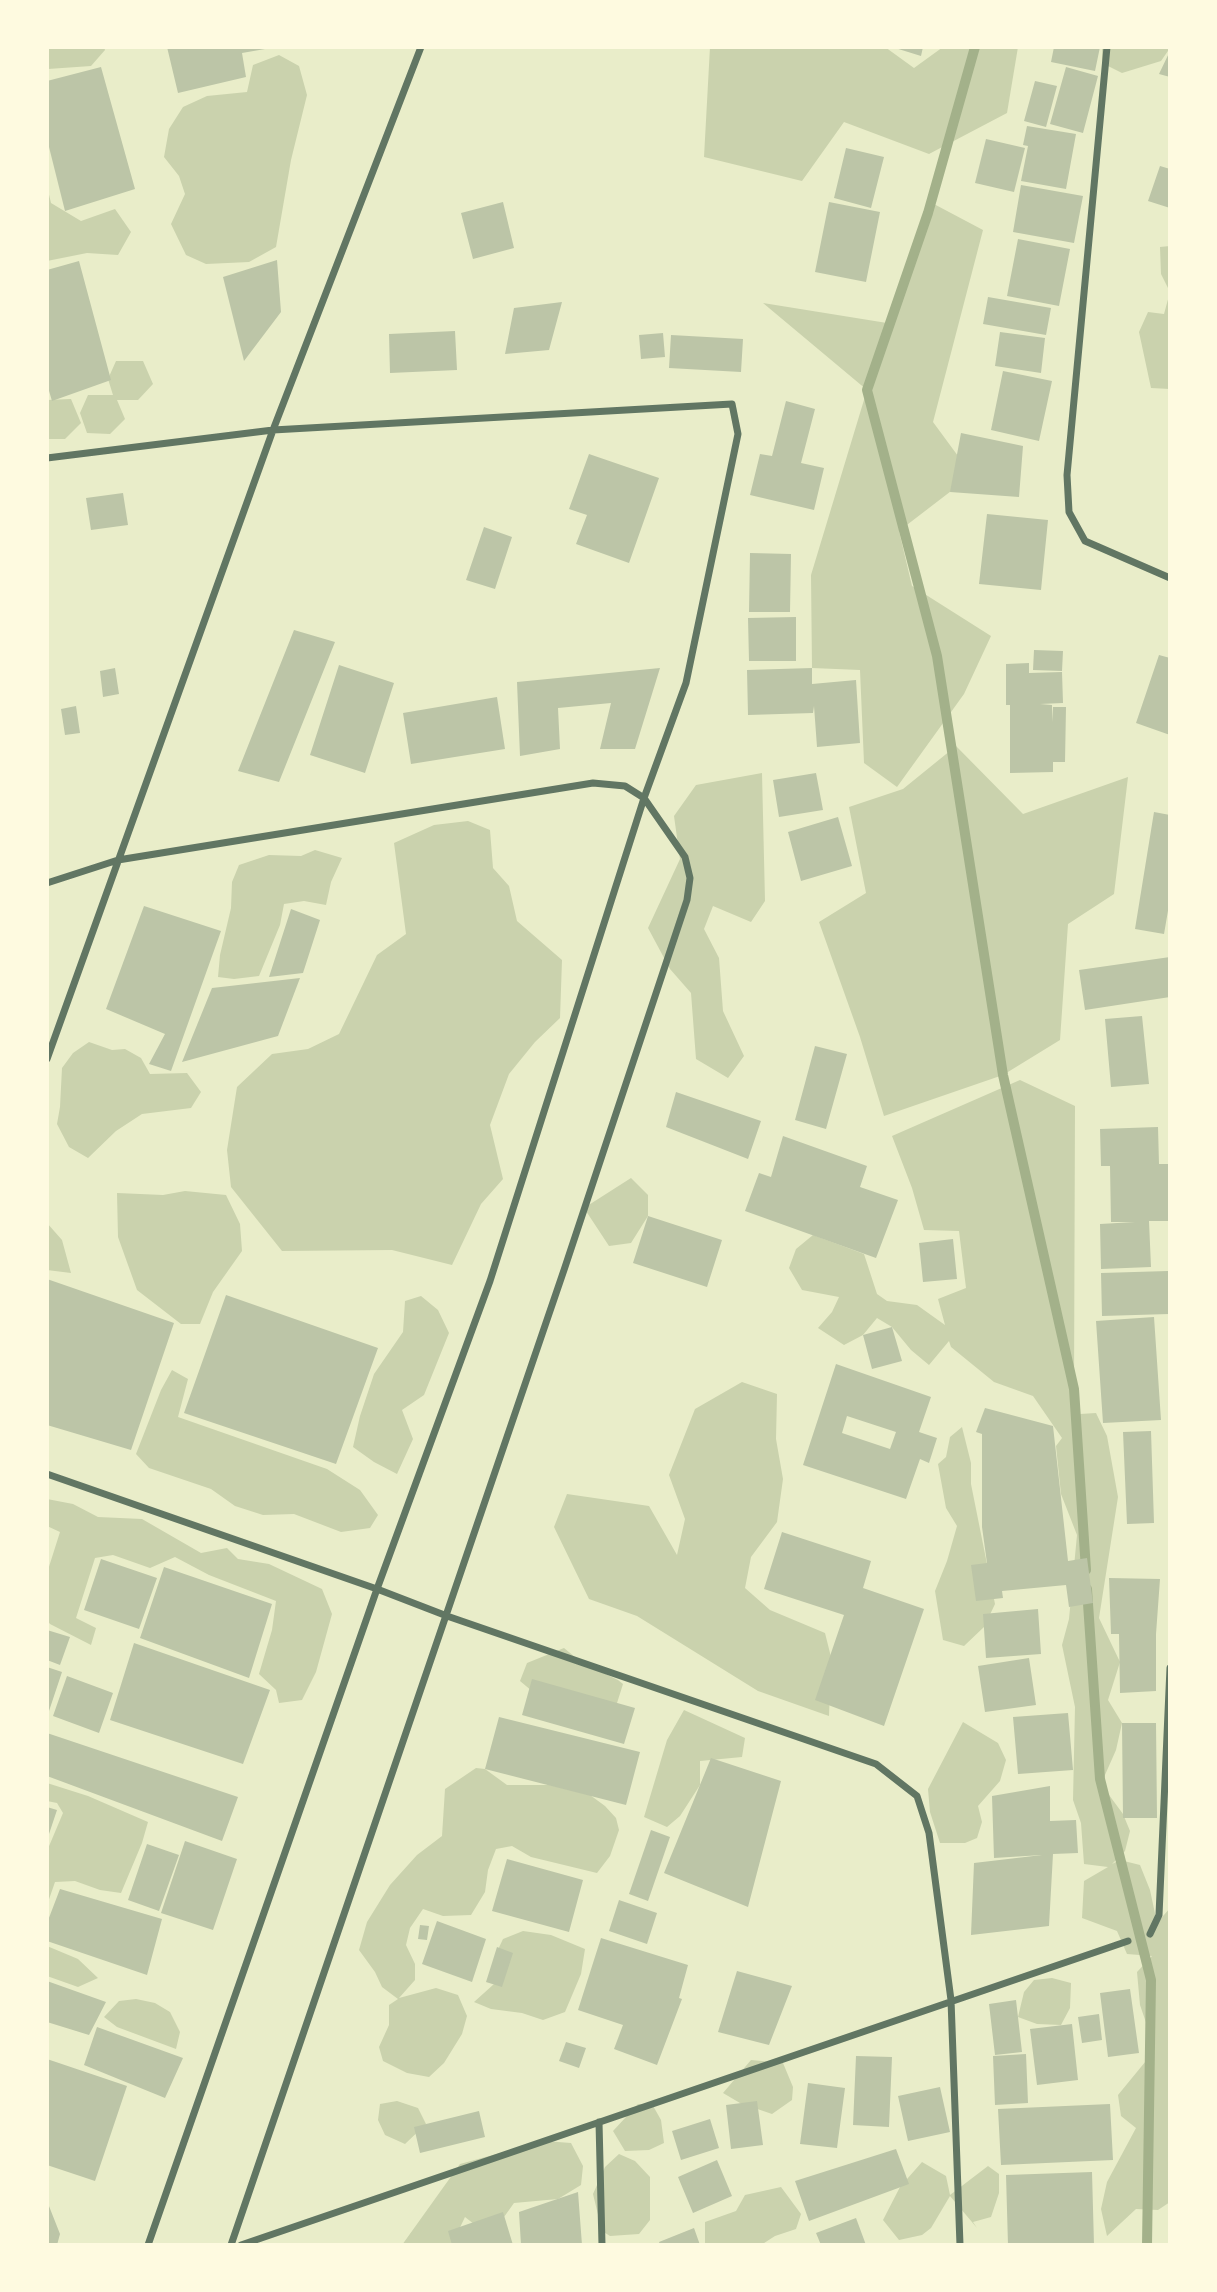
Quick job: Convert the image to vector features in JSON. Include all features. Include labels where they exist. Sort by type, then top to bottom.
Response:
[{"type":"street","points":[[47,1059],[273,430],[421,47]]},
{"type":"street","points":[[1107,47],[1067,475],[1069,512],[1085,541],[1170,578]]},
{"type":"street","points":[[47,458],[273,430],[732,404],[738,434],[686,683],[644,798],[490,1281],[377,1589],[148,2245]]},
{"type":"street","points":[[47,883],[118,860],[593,783],[625,786],[644,798],[685,857],[690,878],[687,900],[232,2245]]},
{"type":"street","points":[[47,1474],[876,1764],[917,1796],[929,1833],[951,2000],[960,2245]]},
{"type":"street","points":[[1150,1934],[1159,1915],[1170,1668]]},
{"type":"street","points":[[241,2245],[1128,1941]]},
{"type":"street","points":[[599,2122],[602,2245]]},
{"type":"green space","points":[[47,47],[104,47],[105,50],[91,66],[48,69]]},
{"type":"green space","points":[[710,47],[885,47],[914,68],[943,47],[1018,47],[1007,113],[929,154],[844,122],[802,181],[704,157]]},
{"type":"green space","points":[[1102,47],[1170,48],[1161,61],[1122,73],[1102,63]]},
{"type":"green space","points":[[279,55],[299,66],[307,95],[291,160],[276,247],[249,262],[206,264],[186,255],[171,224],[185,194],[179,176],[164,157],[169,129],[183,107],[207,96],[247,92],[253,65]]},
{"type":"green space","points":[[47,186],[51,203],[81,221],[115,209],[131,232],[118,255],[87,253],[47,261]]},
{"type":"green space","points":[[932,203],[983,230],[933,422],[972,475],[899,531],[912,586],[991,636],[964,694],[897,787],[864,763],[860,670],[812,668],[811,575],[867,390],[763,303],[887,323]]},
{"type":"green space","points":[[1170,246],[1170,292],[1161,274],[1160,247]]},
{"type":"green space","points":[[1170,292],[1170,389],[1151,388],[1139,332],[1148,312],[1164,314]]},
{"type":"green space","points":[[116,361],[143,361],[153,384],[138,400],[117,400],[125,419],[110,434],[87,433],[80,413],[88,395],[113,395],[108,379]]},
{"type":"green space","points":[[71,399],[81,423],[65,439],[47,439],[47,400]]},
{"type":"green space","points":[[956,746],[1023,814],[1128,777],[1114,894],[1068,924],[1060,1040],[1003,1075],[884,1116],[860,1037],[819,922],[866,893],[849,807],[903,789]]},
{"type":"green space","points":[[762,773],[765,901],[751,922],[713,906],[704,929],[719,958],[723,1011],[744,1056],[728,1078],[696,1059],[691,993],[670,969],[648,928],[680,859],[674,816],[696,785]]},
{"type":"green space","points":[[468,821],[490,830],[493,868],[509,886],[517,921],[562,960],[560,1018],[535,1042],[509,1074],[490,1125],[503,1179],[481,1204],[452,1265],[392,1250],[282,1251],[231,1187],[227,1150],[237,1087],[272,1054],[308,1049],[339,1034],[377,955],[406,934],[394,843],[434,825]]},
{"type":"green space","points":[[315,850],[342,858],[331,882],[326,905],[304,901],[284,904],[280,925],[259,976],[234,979],[218,977],[220,955],[231,908],[232,882],[239,865],[269,855],[301,856]]},
{"type":"green space","points":[[89,1042],[112,1050],[125,1049],[141,1058],[150,1074],[187,1073],[201,1092],[191,1108],[142,1114],[116,1131],[88,1158],[69,1147],[57,1124],[62,1068],[73,1053]]},
{"type":"green space","points":[[1020,1080],[1075,1106],[1074,1389],[1080,1414],[1096,1413],[1107,1436],[1118,1497],[1099,1618],[1120,1662],[1108,1700],[1122,1723],[1116,1750],[1101,1784],[1123,1814],[1130,1831],[1125,1851],[1112,1864],[1120,1860],[1140,1865],[1150,1890],[1157,1923],[1170,1908],[1170,2202],[1158,2210],[1136,2209],[1107,2236],[1101,2209],[1107,2182],[1136,2128],[1121,2116],[1118,2095],[1150,2056],[1150,2034],[1140,2005],[1137,1972],[1152,1956],[1127,1954],[1117,1931],[1082,1918],[1084,1881],[1108,1867],[1084,1864],[1081,1823],[1073,1800],[1075,1707],[1062,1645],[1069,1619],[1077,1535],[1061,1494],[1056,1446],[1062,1438],[1033,1396],[994,1382],[951,1347],[949,1341],[929,1365],[911,1350],[892,1327],[877,1318],[863,1335],[844,1345],[818,1328],[832,1312],[839,1297],[802,1290],[789,1268],[796,1249],[813,1235],[864,1254],[877,1294],[887,1301],[917,1305],[945,1325],[938,1299],[966,1288],[959,1231],[924,1230],[912,1188],[892,1136]]},
{"type":"green space","points":[[631,1178],[648,1195],[648,1216],[631,1243],[609,1246],[584,1208]]},
{"type":"green space","points":[[185,1191],[226,1195],[240,1224],[242,1251],[213,1292],[200,1324],[181,1324],[137,1290],[118,1237],[117,1193],[163,1195]]},
{"type":"green space","points":[[47,1223],[62,1240],[71,1273],[47,1270]]},
{"type":"green space","points":[[421,1296],[438,1310],[449,1333],[424,1395],[402,1410],[413,1439],[397,1474],[353,1447],[374,1374],[403,1332],[405,1301]]},
{"type":"green space","points":[[172,1370],[188,1379],[178,1417],[327,1469],[360,1490],[378,1515],[370,1528],[341,1532],[294,1514],[263,1515],[235,1506],[211,1489],[149,1468],[136,1454],[161,1390]]},
{"type":"green space","points":[[742,1382],[777,1394],[776,1439],[783,1479],[777,1522],[751,1557],[745,1588],[770,1610],[825,1633],[831,1657],[829,1716],[758,1691],[637,1616],[589,1599],[554,1527],[567,1494],[649,1506],[677,1555],[685,1519],[669,1475],[695,1409]]},
{"type":"green space","points":[[962,1427],[971,1463],[971,1484],[995,1604],[984,1627],[964,1646],[943,1640],[935,1591],[957,1526],[946,1508],[938,1464],[946,1457],[950,1437]]},
{"type":"green space","points":[[47,1499],[73,1504],[98,1517],[142,1519],[201,1553],[227,1548],[238,1559],[269,1564],[322,1589],[332,1614],[316,1672],[302,1700],[279,1703],[276,1690],[259,1674],[272,1630],[276,1601],[209,1575],[175,1557],[150,1568],[113,1555],[95,1558],[76,1618],[96,1628],[91,1645],[50,1624],[47,1620],[47,1573],[60,1532],[47,1526]]},
{"type":"green space","points":[[564,1648],[581,1662],[623,1684],[617,1703],[603,1709],[544,1701],[520,1681],[527,1663]]},
{"type":"green space","points":[[684,1710],[745,1738],[742,1757],[700,1761],[700,1785],[680,1816],[667,1827],[644,1817],[667,1740]]},
{"type":"green space","points":[[963,1722],[998,1743],[1006,1760],[1000,1781],[978,1806],[982,1822],[977,1838],[965,1843],[940,1843],[930,1812],[928,1789]]},
{"type":"green space","points":[[476,1768],[485,1769],[507,1785],[550,1785],[590,1795],[616,1818],[619,1830],[610,1856],[597,1873],[531,1857],[512,1846],[496,1849],[488,1870],[485,1892],[471,1915],[443,1916],[423,1909],[410,1928],[406,1945],[415,1964],[415,1980],[399,1998],[436,1988],[458,1995],[467,2016],[462,2034],[444,2063],[429,2077],[407,2073],[383,2061],[379,2047],[389,2025],[389,2005],[398,1999],[382,1987],[359,1950],[367,1922],[390,1885],[417,1855],[442,1836],[445,1789]]},
{"type":"green space","points":[[47,1783],[88,1796],[148,1822],[121,1893],[100,1890],[75,1881],[55,1882],[47,1905],[47,1851],[63,1813],[57,1803],[47,1801]]},
{"type":"green space","points":[[523,1931],[551,1935],[585,1949],[581,1974],[565,2012],[543,2020],[522,2013],[491,2009],[474,2002],[494,1984],[494,1958],[503,1939]]},
{"type":"green space","points":[[47,1946],[78,1959],[98,1978],[78,1987],[47,1976]]},
{"type":"green space","points":[[1052,1978],[1071,1983],[1070,2008],[1061,2025],[1037,2024],[1018,2017],[1024,1992],[1034,1980]]},
{"type":"green space","points":[[136,1999],[155,2003],[170,2012],[180,2032],[176,2049],[117,2027],[104,2017],[119,2001]]},
{"type":"green space","points":[[751,2060],[783,2063],[793,2087],[792,2100],[772,2114],[740,2103],[723,2093]]},
{"type":"green space","points":[[397,2101],[418,2108],[426,2124],[405,2144],[385,2135],[378,2120],[380,2104]]},
{"type":"green space","points":[[638,2104],[652,2104],[661,2120],[664,2143],[649,2150],[625,2151],[613,2131]]},
{"type":"green space","points":[[544,2141],[571,2143],[583,2166],[581,2185],[558,2199],[514,2203],[504,2217],[479,2228],[465,2217],[454,2245],[402,2245],[460,2164]]},
{"type":"green space","points":[[619,2154],[635,2161],[650,2177],[650,2220],[639,2234],[610,2236],[602,2231],[593,2194],[605,2167]]},
{"type":"green space","points":[[922,2162],[946,2176],[950,2195],[988,2166],[999,2174],[999,2193],[991,2217],[973,2222],[977,2228],[950,2196],[931,2228],[922,2235],[899,2240],[883,2220],[900,2187]]},
{"type":"green space","points":[[781,2187],[801,2214],[796,2229],[775,2236],[761,2245],[705,2245],[705,2222],[736,2211],[745,2195]]},
{"type":"building","points":[[167,47],[265,49],[242,53],[246,77],[178,93]]},
{"type":"building","points":[[892,47],[923,47],[921,56]]},
{"type":"building","points":[[1054,47],[1100,47],[1095,71],[1051,62]]},
{"type":"building","points":[[1170,51],[1170,77],[1159,74]]},
{"type":"building","points":[[101,67],[135,189],[65,211],[47,139],[47,81]]},
{"type":"building","points":[[1066,67],[1098,76],[1083,133],[1050,124]]},
{"type":"building","points":[[1035,81],[1057,86],[1046,127],[1024,121]]},
{"type":"building","points":[[1027,126],[1076,134],[1066,189],[1021,181],[1028,146],[1023,145]]},
{"type":"building","points":[[986,139],[1025,148],[1014,192],[975,183]]},
{"type":"building","points":[[846,148],[884,157],[871,208],[834,198]]},
{"type":"building","points":[[1160,166],[1170,169],[1170,208],[1148,201]]},
{"type":"building","points":[[1021,185],[1083,196],[1074,243],[1013,232]]},
{"type":"building","points":[[503,202],[514,248],[473,259],[461,213]]},
{"type":"building","points":[[829,202],[880,212],[866,282],[815,272]]},
{"type":"building","points":[[1018,239],[1070,249],[1059,306],[1007,296]]},
{"type":"building","points":[[277,260],[281,312],[244,361],[223,277]]},
{"type":"building","points":[[79,261],[111,380],[52,401],[47,384],[47,270]]},
{"type":"building","points":[[988,297],[1051,308],[1046,335],[983,324]]},
{"type":"building","points":[[562,302],[549,350],[505,354],[514,308]]},
{"type":"building","points":[[455,331],[457,370],[390,373],[389,334]]},
{"type":"building","points":[[1000,332],[1045,338],[1041,373],[995,366]]},
{"type":"building","points":[[663,333],[665,357],[641,359],[639,335]]},
{"type":"building","points":[[671,335],[743,339],[741,372],[669,368]]},
{"type":"building","points":[[1003,371],[1052,381],[1039,441],[991,430]]},
{"type":"building","points":[[786,401],[815,409],[801,463],[824,468],[814,510],[750,495],[760,454],[772,456]]},
{"type":"building","points":[[961,433],[1023,446],[1019,497],[950,492]]},
{"type":"building","points":[[589,454],[659,478],[629,563],[576,544],[587,515],[569,509]]},
{"type":"building","points":[[123,493],[128,525],[91,530],[86,498]]},
{"type":"building","points":[[987,514],[1048,520],[1041,590],[979,584]]},
{"type":"building","points":[[484,527],[512,537],[495,589],[466,580]]},
{"type":"building","points":[[750,553],[791,554],[790,612],[749,612]]},
{"type":"building","points":[[796,617],[796,661],[749,661],[748,618]]},
{"type":"building","points":[[294,630],[335,642],[279,782],[238,771]]},
{"type":"building","points":[[1034,650],[1063,651],[1062,671],[1033,670]]},
{"type":"building","points":[[1159,655],[1170,658],[1170,735],[1136,723]]},
{"type":"building","points":[[1029,663],[1029,673],[1062,672],[1063,703],[1040,704],[1052,705],[1052,722],[1053,707],[1066,707],[1065,762],[1053,762],[1053,772],[1010,773],[1010,705],[1006,705],[1006,664]]},
{"type":"building","points":[[339,665],[394,683],[365,773],[310,755]]},
{"type":"building","points":[[115,668],[119,694],[103,697],[100,671]]},
{"type":"building","points":[[660,668],[635,749],[600,749],[611,703],[558,708],[560,749],[520,756],[517,682]]},
{"type":"building","points":[[812,668],[812,684],[856,680],[860,743],[817,747],[814,706],[813,713],[748,715],[747,670]]},
{"type":"building","points":[[497,697],[505,749],[411,764],[403,713]]},
{"type":"building","points":[[76,706],[80,733],[65,735],[61,709]]},
{"type":"building","points":[[816,773],[823,810],[779,817],[773,780]]},
{"type":"building","points":[[1154,812],[1170,815],[1170,899],[1164,934],[1135,929]]},
{"type":"building","points":[[838,817],[852,866],[801,881],[788,832]]},
{"type":"building","points":[[144,906],[221,931],[171,1071],[149,1064],[165,1034],[106,1009]]},
{"type":"building","points":[[291,909],[320,920],[303,973],[269,977]]},
{"type":"building","points":[[1170,957],[1170,997],[1085,1010],[1079,970]]},
{"type":"building","points":[[300,978],[278,1036],[182,1062],[212,988]]},
{"type":"building","points":[[1142,1016],[1149,1084],[1111,1087],[1105,1019]]},
{"type":"building","points":[[815,1046],[847,1054],[826,1129],[795,1120]]},
{"type":"building","points":[[676,1092],[761,1121],[748,1159],[666,1127]]},
{"type":"building","points":[[1158,1127],[1159,1164],[1170,1164],[1170,1221],[1149,1221],[1151,1267],[1101,1269],[1100,1224],[1135,1222],[1111,1222],[1110,1166],[1101,1166],[1100,1129]]},
{"type":"building","points":[[783,1136],[867,1166],[860,1187],[898,1200],[876,1258],[745,1211],[759,1173],[771,1177]]},
{"type":"building","points":[[648,1216],[722,1240],[707,1287],[633,1263]]},
{"type":"building","points":[[953,1239],[957,1279],[923,1282],[919,1243]]},
{"type":"building","points":[[1168,1271],[1169,1314],[1102,1316],[1101,1273]]},
{"type":"building","points":[[47,1279],[174,1323],[131,1450],[47,1425]]},
{"type":"building","points":[[226,1295],[378,1348],[336,1464],[184,1413]]},
{"type":"building","points":[[1154,1317],[1161,1420],[1103,1423],[1096,1321]]},
{"type":"building","points":[[892,1327],[902,1361],[872,1369],[863,1335]]},
{"type":"building","points":[[836,1364],[931,1397],[919,1432],[937,1438],[929,1463],[920,1459],[906,1499],[803,1465]],"holes":[[[847,1416],[896,1432],[890,1449],[842,1433]]]},
{"type":"building","points":[[985,1408],[1053,1426],[1068,1561],[1087,1558],[1093,1603],[1069,1607],[1066,1585],[1002,1591],[1003,1598],[976,1601],[971,1565],[987,1563],[982,1527],[982,1434],[976,1432]]},
{"type":"building","points":[[1151,1431],[1154,1523],[1127,1524],[1123,1432]]},
{"type":"building","points":[[782,1532],[871,1561],[863,1588],[924,1609],[884,1726],[815,1700],[844,1615],[764,1589]]},
{"type":"building","points":[[101,1559],[157,1578],[139,1629],[84,1610]]},
{"type":"building","points":[[164,1567],[272,1604],[249,1678],[140,1638]]},
{"type":"building","points":[[1109,1578],[1160,1579],[1156,1691],[1120,1693],[1119,1634],[1111,1634]]},
{"type":"building","points":[[1038,1609],[1041,1654],[986,1658],[983,1614]]},
{"type":"building","points":[[47,1630],[70,1637],[60,1665],[47,1660]]},
{"type":"building","points":[[134,1643],[270,1690],[243,1764],[110,1720]]},
{"type":"building","points":[[1029,1658],[1036,1705],[985,1712],[978,1666]]},
{"type":"building","points":[[47,1667],[62,1672],[48,1714],[47,1714]]},
{"type":"building","points":[[67,1676],[113,1693],[99,1733],[53,1716]]},
{"type":"building","points":[[532,1679],[635,1708],[624,1744],[522,1715]]},
{"type":"building","points":[[1068,1713],[1073,1770],[1018,1774],[1013,1717]]},
{"type":"building","points":[[499,1717],[640,1752],[626,1805],[485,1769]]},
{"type":"building","points":[[1122,1723],[1156,1723],[1157,1818],[1123,1818]]},
{"type":"building","points":[[47,1733],[238,1797],[222,1841],[47,1776]]},
{"type":"building","points":[[711,1758],[781,1781],[748,1907],[664,1873]]},
{"type":"building","points":[[1050,1786],[1050,1821],[1076,1820],[1078,1853],[1053,1854],[1049,1926],[971,1935],[974,1863],[1042,1855],[994,1858],[992,1796]]},
{"type":"building","points":[[47,1807],[57,1810],[48,1837],[47,1837]]},
{"type":"building","points":[[651,1830],[670,1837],[648,1901],[629,1894]]},
{"type":"building","points":[[185,1841],[237,1859],[213,1930],[161,1913]]},
{"type":"building","points":[[147,1844],[179,1855],[159,1911],[128,1900]]},
{"type":"building","points":[[507,1859],[583,1880],[569,1932],[492,1911]]},
{"type":"building","points":[[60,1889],[162,1919],[147,1975],[47,1941],[47,1923]]},
{"type":"building","points":[[619,1900],[657,1913],[647,1944],[609,1931]]},
{"type":"building","points":[[437,1921],[486,1939],[472,1982],[422,1964]]},
{"type":"building","points":[[420,1925],[429,1926],[427,1940],[418,1939]]},
{"type":"building","points":[[601,1938],[688,1965],[679,1998],[682,1999],[657,2065],[614,2049],[623,2025],[578,2010]]},
{"type":"building","points":[[497,1947],[513,1953],[502,1987],[486,1982]]},
{"type":"building","points":[[737,1971],[792,1986],[769,2045],[718,2032]]},
{"type":"building","points":[[47,1981],[106,2002],[89,2035],[47,2022]]},
{"type":"building","points":[[1130,1989],[1139,2053],[1108,2057],[1100,1993]]},
{"type":"building","points":[[1016,2000],[1022,2052],[995,2055],[989,2004]]},
{"type":"building","points":[[1099,2014],[1102,2040],[1082,2043],[1078,2017]]},
{"type":"building","points":[[1072,2024],[1078,2080],[1037,2085],[1030,2029]]},
{"type":"building","points":[[97,2027],[183,2058],[165,2098],[84,2065]]},
{"type":"building","points":[[566,2042],[586,2048],[579,2068],[559,2061]]},
{"type":"building","points":[[1026,2054],[1028,2103],[995,2105],[993,2056]]},
{"type":"building","points":[[856,2056],[892,2057],[889,2127],[853,2125]]},
{"type":"building","points":[[47,2059],[127,2086],[95,2181],[47,2165]]},
{"type":"building","points":[[808,2083],[845,2088],[837,2148],[800,2144]]},
{"type":"building","points":[[940,2087],[950,2132],[908,2141],[898,2096]]},
{"type":"building","points":[[757,2101],[763,2145],[731,2149],[726,2105]]},
{"type":"building","points":[[1110,2104],[1113,2160],[1001,2165],[998,2109]]},
{"type":"building","points":[[479,2111],[485,2137],[420,2153],[414,2127]]},
{"type":"building","points":[[710,2119],[719,2148],[681,2160],[672,2131]]},
{"type":"building","points":[[896,2149],[909,2184],[809,2221],[795,2181]]},
{"type":"building","points":[[717,2160],[732,2196],[693,2213],[678,2177]]},
{"type":"building","points":[[1092,2172],[1094,2245],[1008,2245],[1006,2175]]},
{"type":"building","points":[[578,2192],[582,2245],[521,2245],[519,2212]]},
{"type":"building","points":[[47,2201],[60,2234],[57,2245],[47,2245]]},
{"type":"building","points":[[503,2212],[513,2245],[452,2245],[448,2231]]},
{"type":"building","points":[[856,2218],[866,2245],[821,2245],[816,2233]]},
{"type":"building","points":[[694,2228],[700,2245],[660,2245],[659,2242]]},
{"type":"waterway","points":[[975,47],[928,213],[867,390],[937,656],[1003,1075],[1074,1389],[1086,1570]]},
{"type":"waterway","points":[[1087,1589],[1100,1779],[1151,1980],[1147,2245]]}]
